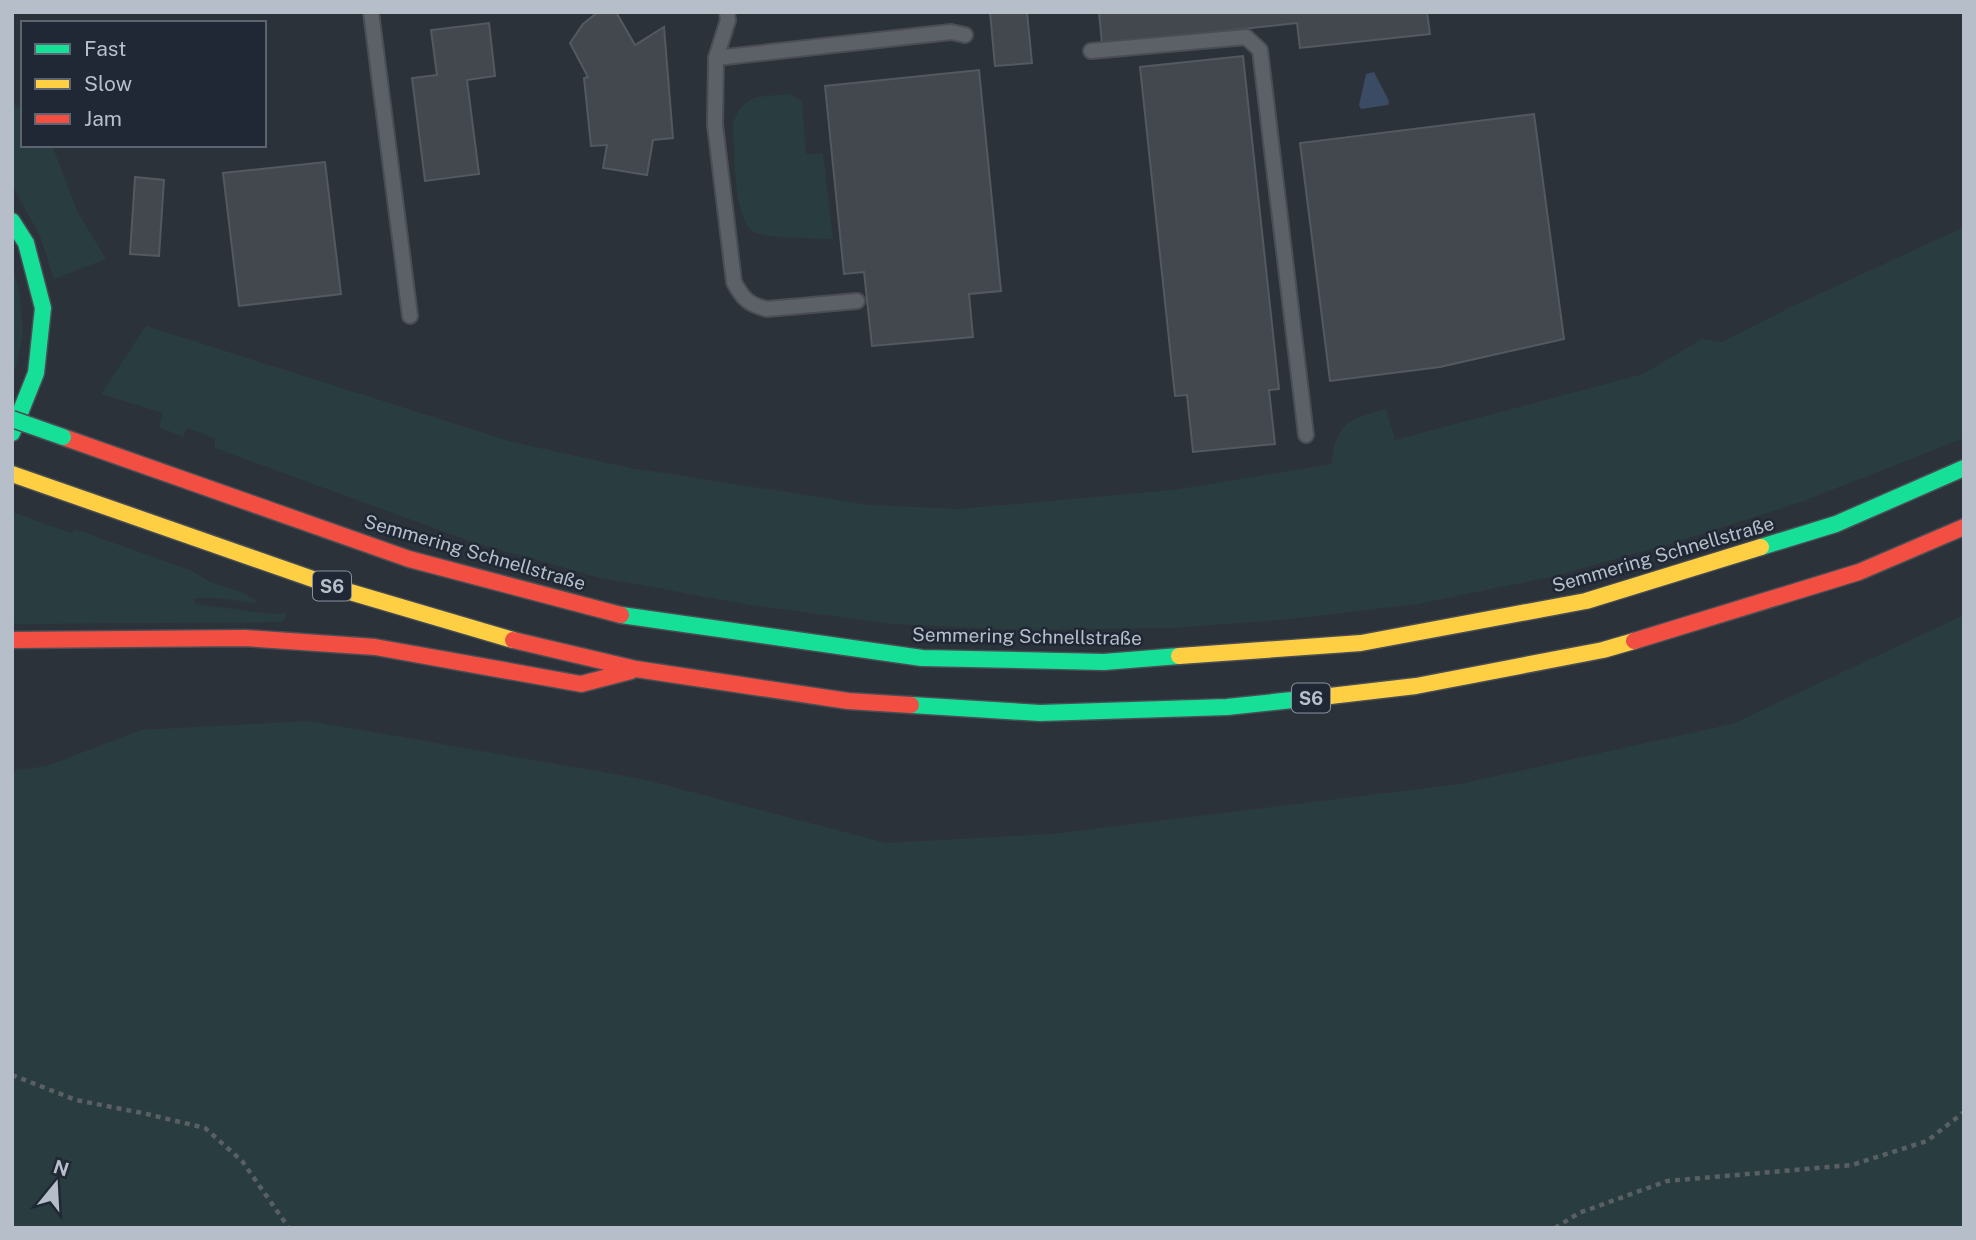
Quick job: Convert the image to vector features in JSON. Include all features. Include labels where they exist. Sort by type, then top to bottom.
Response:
[{"type":"highway","points":[[12,220],[26,243],[43,308],[36,373],[12,433]]},
{"type":"highway","name":"Semmering Schnellstraße","points":[[12,419],[409,559],[627,617],[922,658],[1104,662],[1361,643],[1586,601],[1836,524],[1964,468]]},
{"type":"highway","name":"S6","points":[[12,474],[350,592],[502,637],[636,669],[848,701],[1040,713],[1227,707],[1416,686],[1604,650],[1859,572],[1964,527]]},
{"type":"highway","points":[[12,640],[245,638],[375,647],[581,684],[636,669]]},
{"type":"lane","points":[[371,12],[410,316]]},
{"type":"lane","points":[[727,12],[728,20],[716,58],[715,125],[734,282],[741,296],[754,306],[766,309],[857,302]]},
{"type":"lane","points":[[716,58],[951,32],[965,35]]},
{"type":"lane","points":[[1091,51],[1246,37],[1260,50],[1306,435]]},
{"type":"path","points":[[12,1075],[76,1100],[205,1128],[242,1160],[289,1228]]},
{"type":"path","points":[[1555,1228],[1579,1213],[1667,1181],[1852,1165],[1927,1141],[1964,1112]]},
{"type":"green space","points":[[790,94],[802,102],[806,154],[823,154],[833,239],[762,235],[748,226],[743,215],[736,183],[733,124],[742,106],[748,101],[762,96]]},
{"type":"green space","points":[[12,103],[21,110],[21,147],[53,147],[78,213],[106,259],[54,279],[40,236],[12,185]]},
{"type":"green space","points":[[1964,227],[1964,438],[1801,502],[1676,542],[1555,576],[1417,604],[1291,619],[1173,628],[1021,630],[893,624],[750,605],[597,577],[472,542],[215,448],[215,438],[187,428],[183,437],[159,427],[163,413],[101,394],[146,326],[512,442],[631,468],[869,505],[960,509],[1173,490],[1332,464],[1336,442],[1344,427],[1355,419],[1386,409],[1395,440],[1643,374],[1702,339],[1722,342]]},
{"type":"green space","points":[[12,261],[20,296],[23,336],[15,370],[12,369]]},
{"type":"green space","points":[[12,512],[71,533],[75,529],[192,571],[210,582],[241,592],[257,601],[253,603],[220,598],[193,598],[196,604],[272,614],[287,613],[283,622],[12,624]]},
{"type":"green space","points":[[1964,615],[1964,1228],[12,1228],[12,771],[47,766],[141,730],[309,721],[642,779],[886,843],[1052,834],[1460,784],[1732,724]]},
{"type":"water","points":[[1374,72],[1389,101],[1388,105],[1361,109],[1359,105],[1366,74]]},
{"type":"building","points":[[598,12],[616,12],[635,45],[664,27],[673,138],[653,140],[647,175],[603,168],[607,145],[591,146],[584,78],[588,77],[570,43],[583,24]]},
{"type":"building","points":[[990,12],[1027,12],[1032,63],[995,66]]},
{"type":"building","points":[[1099,12],[1427,12],[1430,34],[1300,48],[1297,23],[1102,44]]},
{"type":"building","points":[[1099,12],[1427,12],[1430,34],[1300,48],[1297,23],[1102,44]]},
{"type":"building","points":[[489,23],[495,76],[467,80],[479,174],[425,181],[412,78],[437,75],[431,30]]},
{"type":"building","points":[[1243,56],[1279,389],[1269,390],[1275,444],[1193,452],[1187,395],[1175,396],[1140,67]]},
{"type":"building","points":[[1243,56],[1279,389],[1269,390],[1275,444],[1193,452],[1187,395],[1175,396],[1140,67]]},
{"type":"building","points":[[979,70],[1001,291],[969,294],[973,337],[872,346],[864,272],[844,274],[825,86]]},
{"type":"building","points":[[1534,114],[1564,339],[1440,367],[1330,381],[1300,143]]},
{"type":"building","points":[[1534,114],[1564,339],[1440,367],[1330,381],[1300,143]]},
{"type":"building","points":[[325,162],[341,294],[239,306],[223,173]]},
{"type":"building","points":[[135,177],[164,180],[159,256],[130,254]]},
{"type":"traffic: fast","points":[[12,221],[26,243],[43,308],[36,373],[12,433]]},
{"type":"traffic: fast","points":[[12,419],[63,437]]},
{"type":"traffic: fast","points":[[1761,547],[1836,524],[1964,468]]},
{"type":"traffic: fast","points":[[621,615],[922,658],[1104,662],[1179,656]]},
{"type":"traffic: fast","points":[[911,705],[1040,713],[1227,707],[1330,696]]},
{"type":"traffic: slow","points":[[12,474],[350,592],[513,640]]},
{"type":"traffic: slow","points":[[1179,656],[1361,643],[1586,601],[1761,547]]},
{"type":"traffic: slow","points":[[1330,696],[1416,686],[1603,650],[1634,641]]},
{"type":"traffic: jam","points":[[63,437],[409,559],[621,615]]},
{"type":"traffic: jam","points":[[1634,641],[1859,572],[1964,527]]},
{"type":"traffic: jam","points":[[12,640],[245,638],[375,647],[581,684],[631,671]]},
{"type":"traffic: jam","points":[[513,640],[636,669],[848,701],[911,705]]}]
